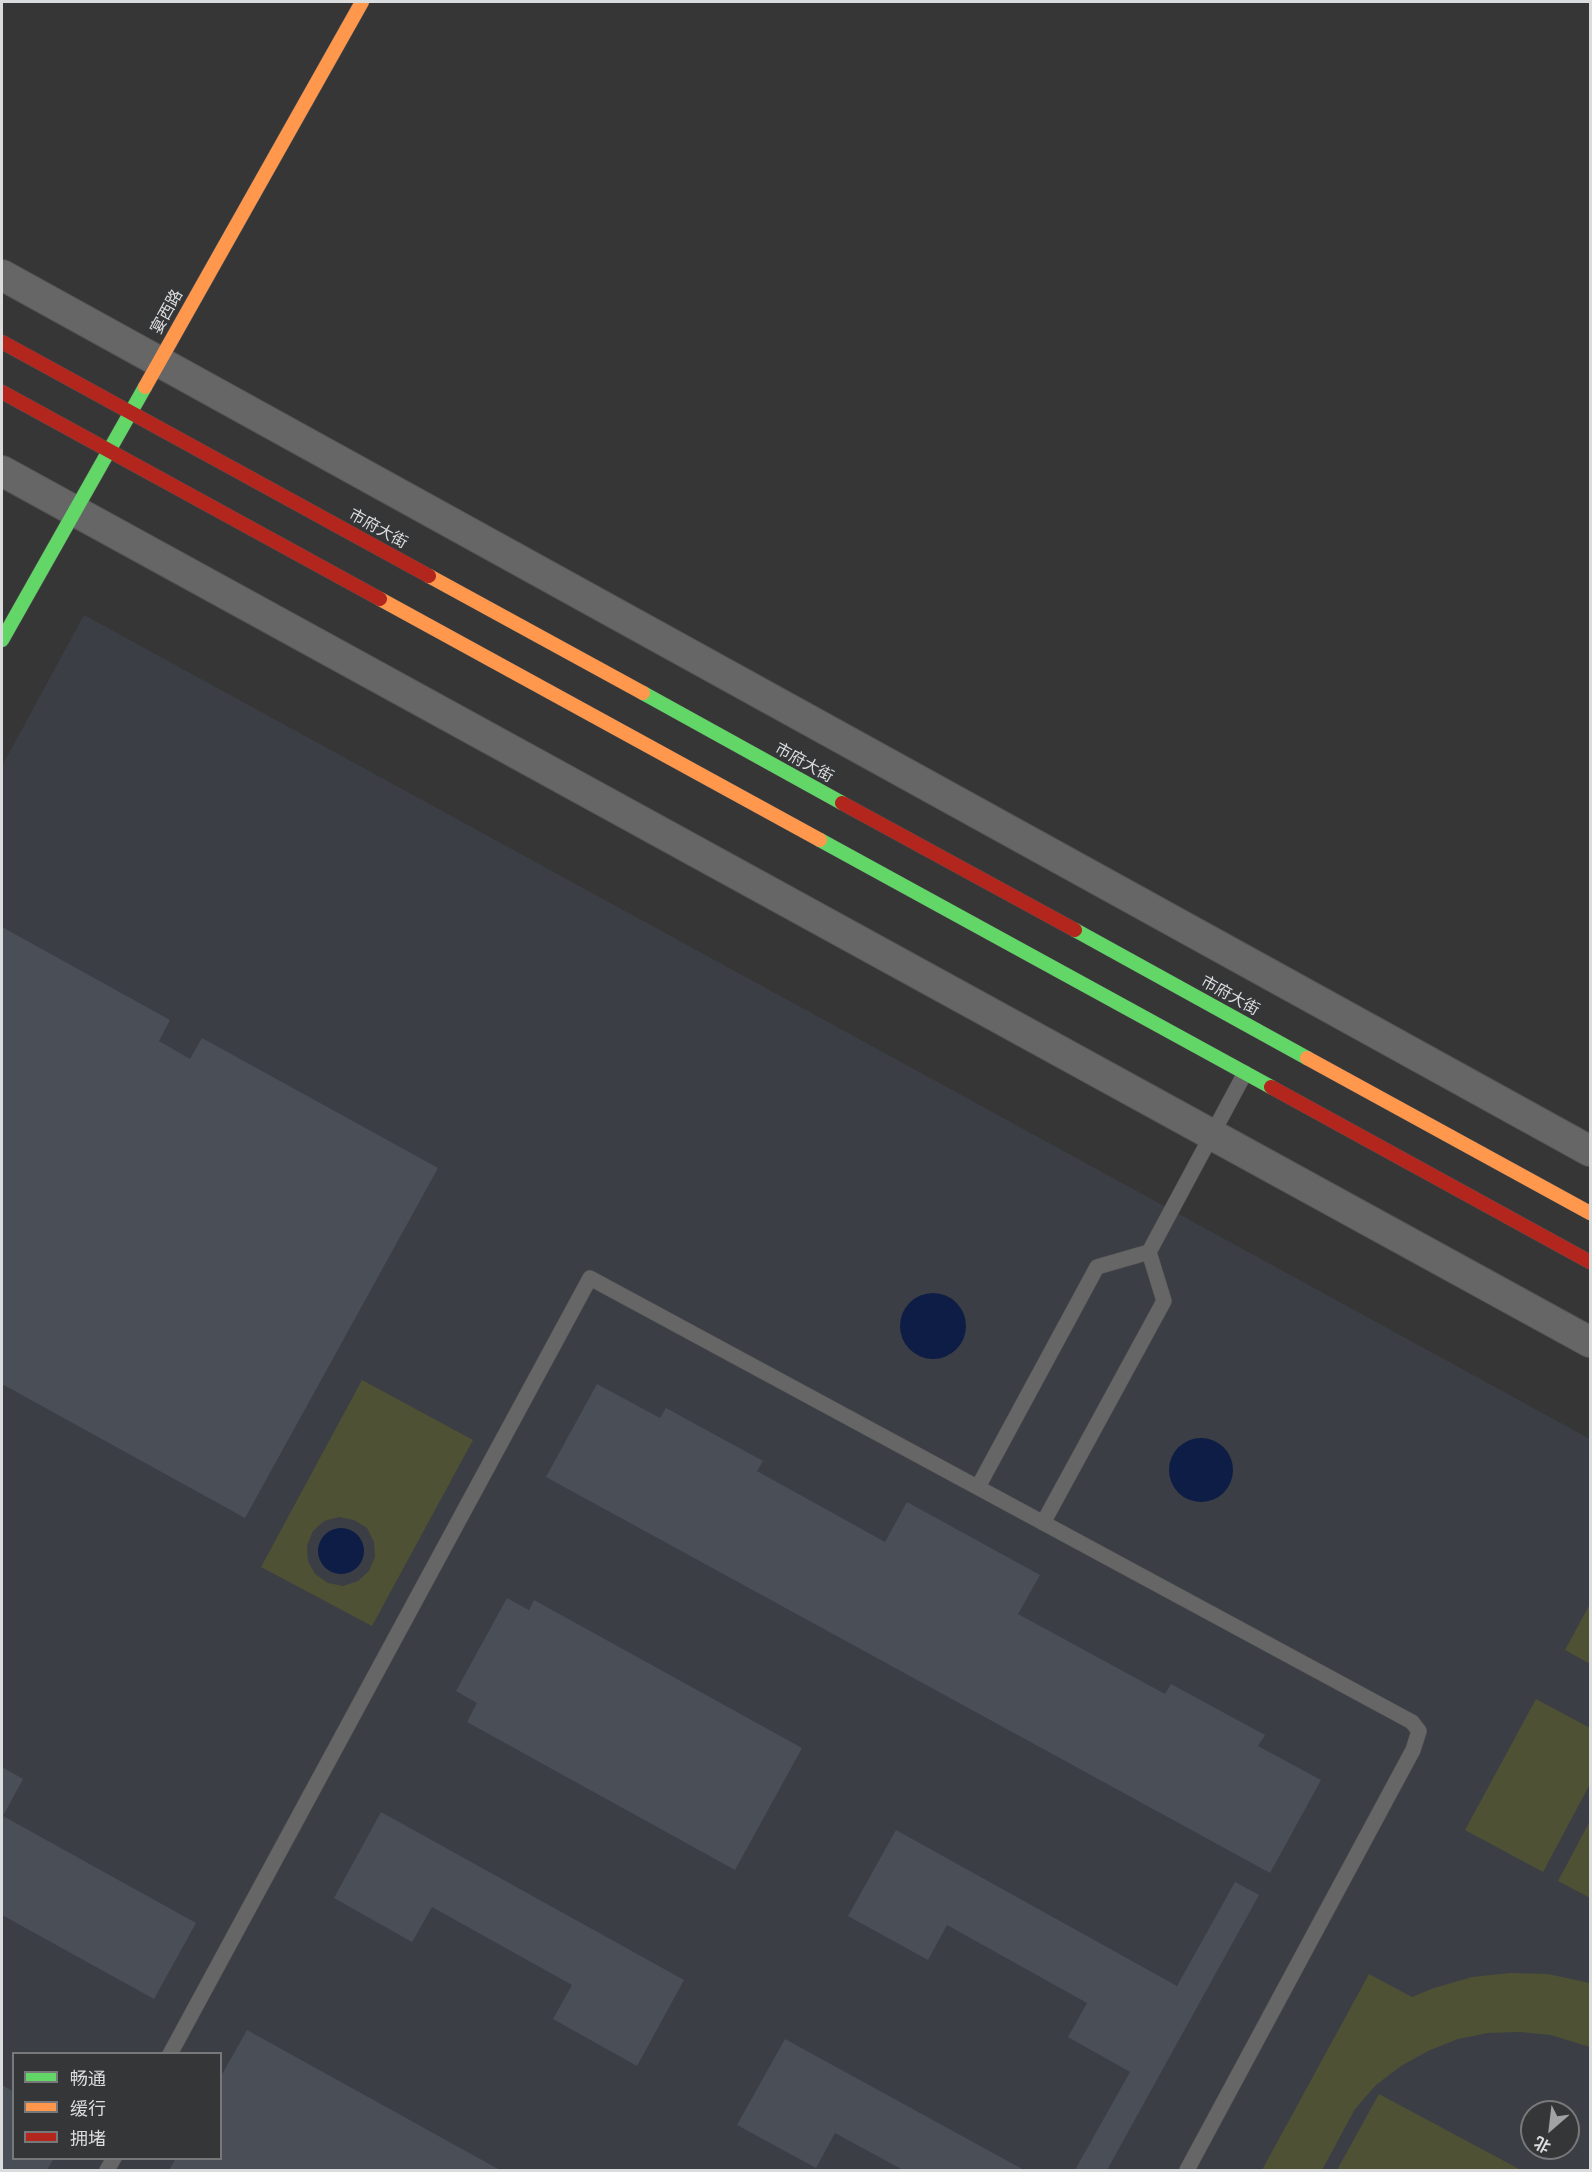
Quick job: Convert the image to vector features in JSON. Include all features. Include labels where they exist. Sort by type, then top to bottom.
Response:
[{"type":"main road","name":"宴西路","points":[[2,640],[362,2]]},
{"type":"main road","name":"市府大街","points":[[2,342],[1590,1213]]},
{"type":"main road","points":[[2,392],[1590,1262]]},
{"type":"street","points":[[2,275],[1590,1151]]},
{"type":"street","points":[[2,471],[1590,1342]]},
{"type":"lane","points":[[1043,1523],[1164,1301],[1149,1252],[1245,1073]]},
{"type":"lane","points":[[978,1487],[1097,1267],[1149,1252]]},
{"type":"lane","points":[[172,2052],[590,1278],[1412,1722],[1419,1731],[1413,1750],[1187,2170]]},
{"type":"shaded area","points":[[84,615],[1590,1439],[1590,2170],[2,2170],[2,766]]},
{"type":"green space","points":[[362,1380],[473,1440],[372,1626],[261,1567]],"holes":[[[339,1517],[354,1520],[367,1528],[374,1542],[375,1557],[369,1571],[358,1581],[343,1586],[328,1583],[315,1574],[308,1561],[307,1546],[313,1531],[324,1521]]]},
{"type":"green space","points":[[1590,1604],[1590,1664],[1565,1650]]},
{"type":"green space","points":[[1536,1699],[1590,1728],[1590,1784],[1543,1872],[1465,1830]]},
{"type":"green space","points":[[1590,1821],[1590,1898],[1558,1881]]},
{"type":"green space","points":[[1510,1973],[1548,1974],[1590,1983],[1590,2047],[1551,2035],[1520,2032],[1488,2033],[1458,2039],[1428,2051],[1401,2066],[1376,2085],[1355,2109],[1322,2170],[1262,2170],[1369,1974],[1412,1997],[1472,1977]]},
{"type":"green space","points":[[1379,2094],[1521,2170],[1337,2170]]},
{"type":"water","points":[[933,1293],[946,1296],[956,1303],[963,1313],[966,1326],[963,1339],[956,1349],[946,1356],[933,1359],[920,1356],[910,1349],[903,1339],[900,1326],[903,1313],[910,1303],[920,1296]]},
{"type":"water","points":[[1201,1438],[1219,1444],[1227,1452],[1233,1470],[1227,1488],[1219,1496],[1201,1502],[1183,1496],[1175,1488],[1169,1470],[1175,1452],[1183,1444]]},
{"type":"water","points":[[341,1528],[357,1535],[364,1551],[357,1567],[341,1574],[325,1567],[318,1551],[325,1535]]},
{"type":"building","points":[[2,927],[170,1020],[159,1041],[190,1059],[202,1038],[438,1168],[245,1518],[2,1384]]},
{"type":"building","points":[[597,1384],[660,1418],[666,1408],[763,1461],[757,1471],[885,1542],[907,1502],[1040,1575],[1018,1614],[1165,1694],[1171,1684],[1265,1735],[1258,1746],[1321,1780],[1270,1873],[546,1477]]},
{"type":"building","points":[[507,1598],[529,1610],[534,1600],[802,1748],[735,1870],[467,1722],[477,1703],[456,1691]]},
{"type":"building","points":[[2,1767],[23,1779],[3,1816],[196,1923],[154,1999],[2,1915]]},
{"type":"building","points":[[381,1812],[684,1980],[637,2066],[553,2019],[572,1985],[432,1907],[412,1942],[334,1898]]},
{"type":"building","points":[[896,1830],[1177,1986],[1235,1882],[1259,1895],[1107,2170],[1075,2170],[1130,2072],[1068,2037],[1087,2003],[947,1925],[928,1960],[848,1916]]},
{"type":"building","points":[[247,2030],[500,2170],[169,2170],[175,2160],[222,2160],[222,2074]]},
{"type":"building","points":[[785,2039],[1024,2170],[903,2170],[835,2133],[816,2168],[737,2125]]},
{"type":"building","points":[[2,2085],[12,2091],[12,2160],[53,2160],[47,2170],[2,2170]]},
{"type":"traffic: fast","points":[[2,640],[145,387]]},
{"type":"traffic: fast","points":[[643,693],[842,803]]},
{"type":"traffic: fast","points":[[820,840],[1271,1087]]},
{"type":"traffic: fast","points":[[1075,930],[1307,1058]]},
{"type":"traffic: slow","points":[[145,387],[362,2]]},
{"type":"traffic: slow","points":[[429,576],[643,693]]},
{"type":"traffic: slow","points":[[380,599],[820,840]]},
{"type":"traffic: slow","points":[[1307,1058],[1590,1213]]},
{"type":"traffic: jam","points":[[2,342],[429,576]]},
{"type":"traffic: jam","points":[[2,392],[380,599]]},
{"type":"traffic: jam","points":[[842,803],[1075,930]]},
{"type":"traffic: jam","points":[[1271,1087],[1590,1262]]}]
